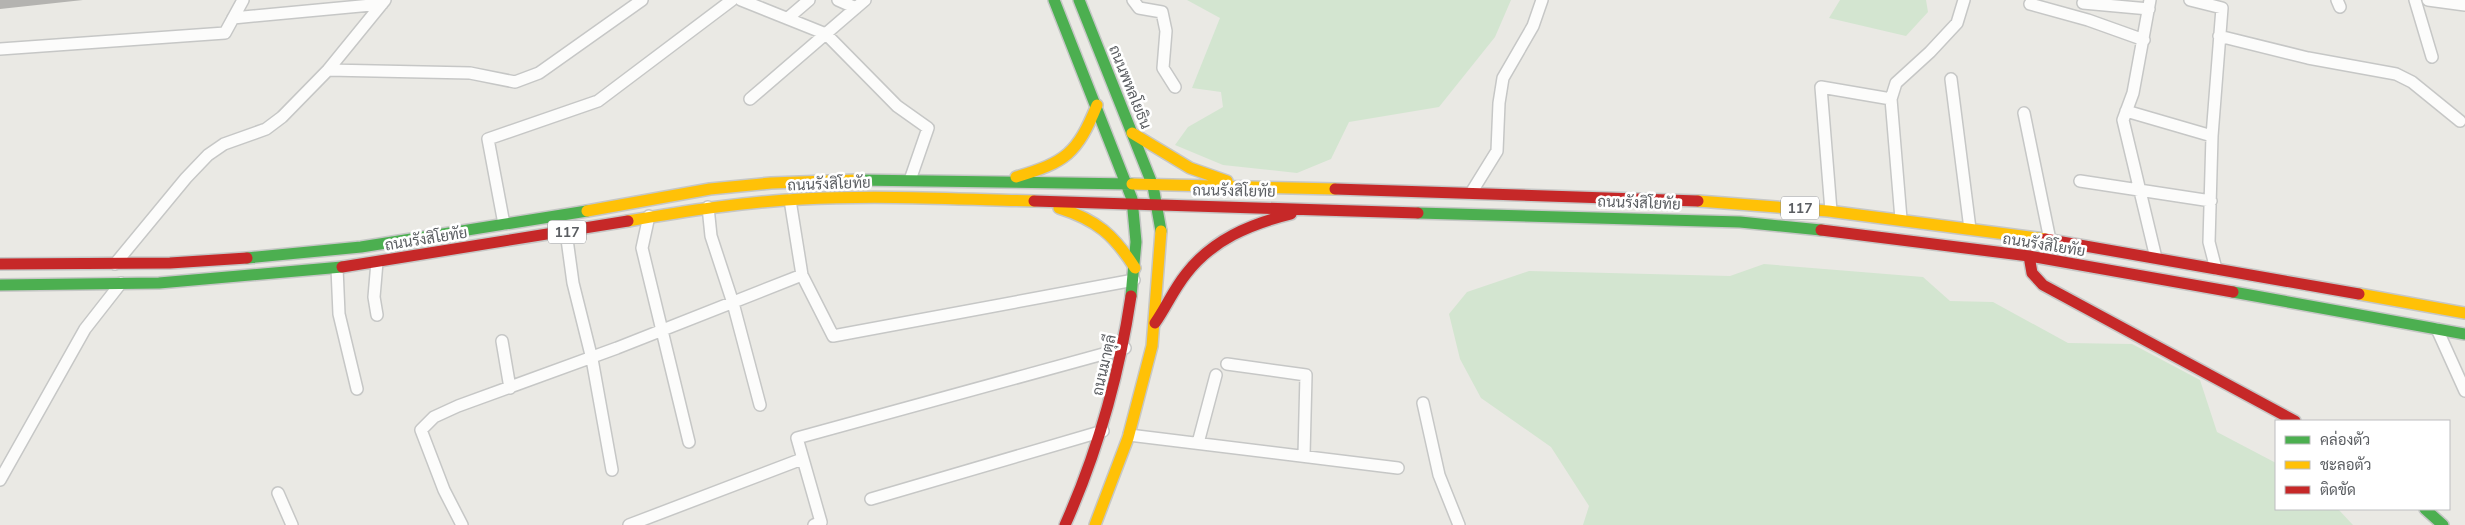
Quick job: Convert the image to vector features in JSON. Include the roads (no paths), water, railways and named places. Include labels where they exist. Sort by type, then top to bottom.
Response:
[{"type":"main road","points":[[1054,0],[1128,185]]},
{"type":"main road","name":"ถนนพหลโยธิน","points":[[1079,0],[1153,186],[1157,204]]},
{"type":"main road","points":[[996,182],[1045,170],[1077,150],[1084,141],[1097,105]]},
{"type":"main road","points":[[1132,133],[1190,168],[1243,186]]},
{"type":"main road","name":"ถนนรังสิโยทัย","points":[[0,264],[170,263],[298,254],[361,247],[560,216],[710,189],[827,180],[1243,186],[1736,202],[1901,219],[2050,240],[2465,313]]},
{"type":"main road","name":"ถนนมาตุลี","points":[[1065,525],[1103,431],[1125,348],[1137,240],[1134,204],[1128,185]]},
{"type":"main road","name":"ถนนรังสิโยทัย","points":[[0,285],[158,283],[337,268],[562,233],[708,207],[790,200],[884,197],[1321,208],[1740,222],[1868,235],[2029,256],[2465,334]]},
{"type":"main road","points":[[1031,201],[1067,210],[1105,226],[1123,248],[1134,274]]},
{"type":"main road","points":[[1095,525],[1129,435],[1152,346],[1162,240],[1157,204]]},
{"type":"main road","points":[[1154,323],[1172,300],[1186,274],[1224,237],[1247,226],[1273,218],[1321,208]]},
{"type":"main road","points":[[560,216],[562,233]]},
{"type":"main road","points":[[2029,256],[2032,273],[2043,285],[2293,420]]},
{"type":"main road","points":[[2356,293],[2364,316]]},
{"type":"main road","points":[[2425,510],[2443,525]]},
{"type":"street","points":[[0,49],[225,33],[243,0]]},
{"type":"street","points":[[328,70],[470,73],[515,82],[539,73],[642,0]]},
{"type":"street","points":[[504,224],[488,140],[598,101],[732,0]]},
{"type":"street","points":[[741,0],[826,34],[897,106],[928,128],[910,180]]},
{"type":"street","points":[[788,18],[808,0]]},
{"type":"street","points":[[838,0],[856,8]]},
{"type":"street","points":[[750,99],[865,0]]},
{"type":"street","points":[[1133,0],[1138,8],[1162,12],[1166,31],[1163,49],[1163,68],[1175,87]]},
{"type":"street","points":[[1471,193],[1497,150],[1499,103],[1503,78],[1533,26],[1542,0]]},
{"type":"street","points":[[1901,219],[1891,98],[1896,83],[1930,52],[1957,22],[1964,0]]},
{"type":"street","points":[[2190,0],[2222,8],[2212,136],[2210,242],[2216,269]]},
{"type":"street","points":[[2415,0],[2432,57]]},
{"type":"street","points":[[2428,0],[2465,5]]},
{"type":"street","points":[[233,18],[383,2]]},
{"type":"street","points":[[115,264],[186,178],[208,155],[224,144],[266,130],[282,117],[328,70],[383,2]]},
{"type":"street","points":[[2088,20],[2083,2],[2149,4],[2133,93],[2123,120],[2156,258]]},
{"type":"street","points":[[2030,4],[2088,20],[2144,40]]},
{"type":"street","points":[[2219,36],[2308,58],[2396,74],[2412,82],[2460,121]]},
{"type":"street","points":[[1951,79],[1970,228]]},
{"type":"street","points":[[1831,212],[1821,86],[1891,98]]},
{"type":"street","points":[[2126,111],[2212,136]]},
{"type":"street","points":[[2024,113],[2050,240]]},
{"type":"street","points":[[2080,181],[2211,202]]},
{"type":"street","points":[[790,200],[802,275],[832,336],[1134,274]]},
{"type":"street","points":[[708,207],[711,236],[733,303],[760,405]]},
{"type":"street","points":[[649,216],[642,248],[689,442]]},
{"type":"street","points":[[562,233],[592,359],[612,470]]},
{"type":"street","points":[[377,262],[374,297],[377,315]]},
{"type":"street","points":[[337,268],[335,289],[339,319],[357,389]]},
{"type":"street","points":[[462,525],[426,447],[422,426],[449,410],[592,359],[802,275]]},
{"type":"street","points":[[0,480],[85,329],[121,283]]},
{"type":"street","points":[[2437,329],[2465,391]]},
{"type":"street","points":[[502,341],[510,388]]},
{"type":"street","points":[[814,525],[822,522],[797,438],[1125,348]]},
{"type":"street","points":[[1227,364],[1306,376],[1304,455]]},
{"type":"street","points":[[1198,443],[1216,376]]},
{"type":"street","points":[[1423,403],[1439,474],[1460,525]]},
{"type":"street","points":[[871,499],[1103,431]]},
{"type":"street","points":[[1129,435],[1398,468]]},
{"type":"street","points":[[629,525],[802,459]]},
{"type":"street","points":[[278,493],[292,525]]}]
